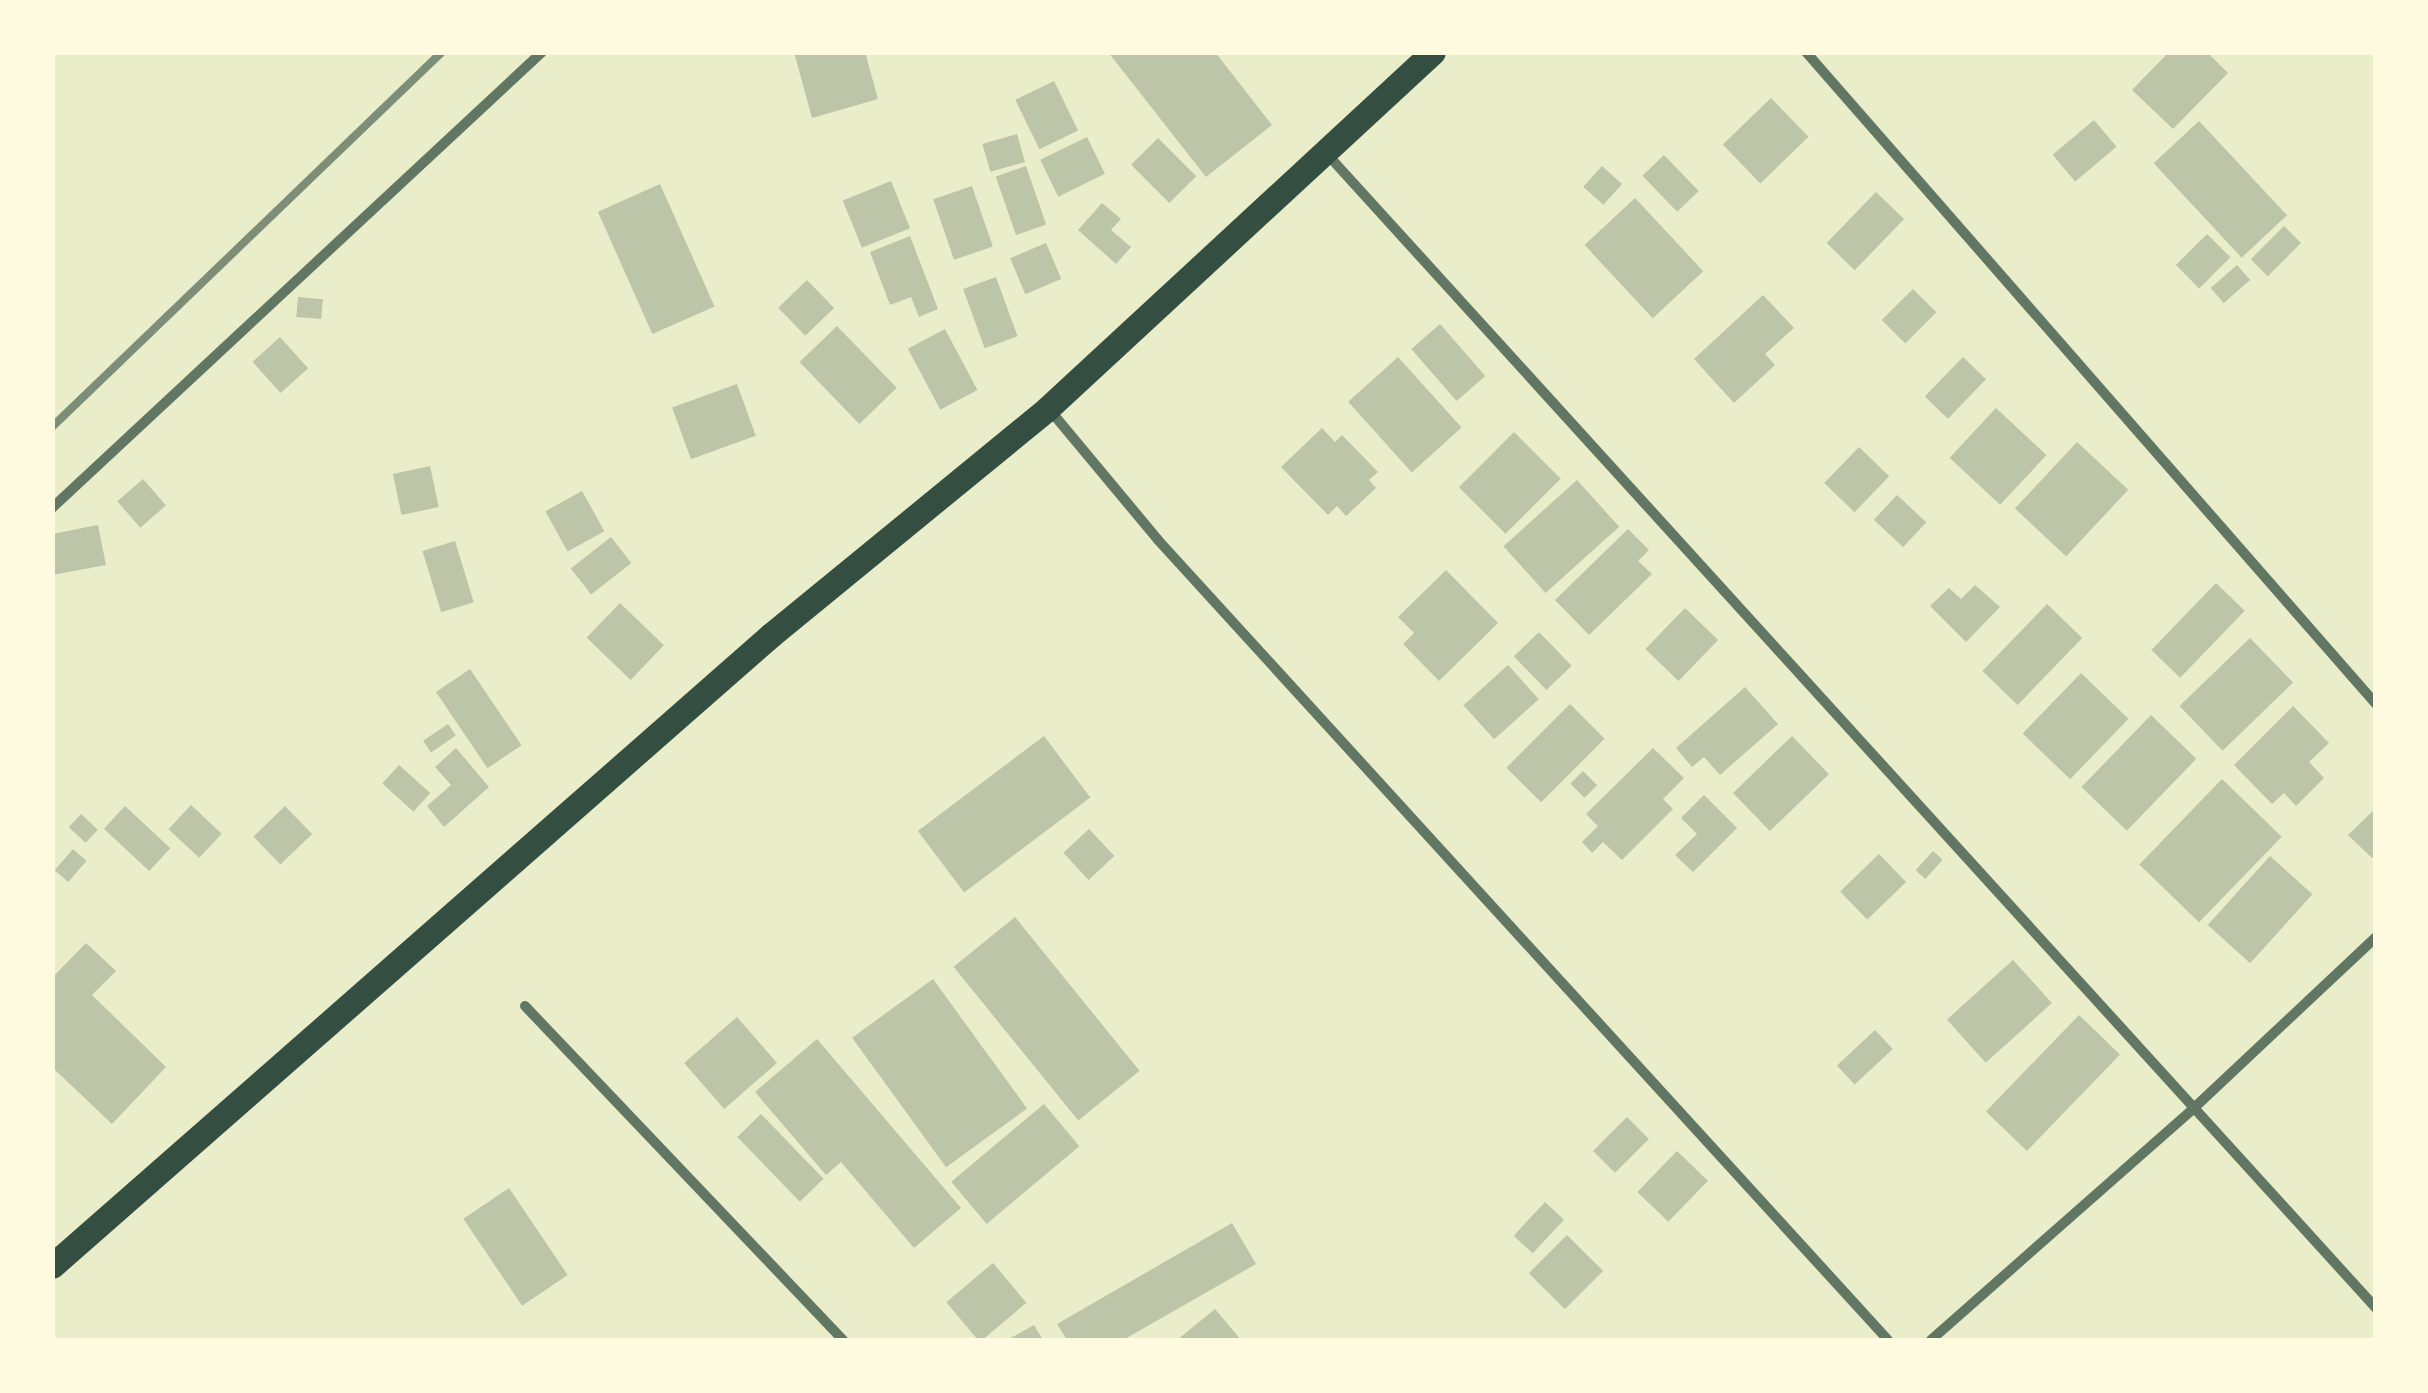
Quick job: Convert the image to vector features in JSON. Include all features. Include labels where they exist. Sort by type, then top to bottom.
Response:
[{"type":"main road","points":[[52,1266],[771,635],[1048,408],[1433,52]]},
{"type":"street","points":[[52,508],[542,52]]},
{"type":"street","points":[[1806,52],[2376,704]]},
{"type":"street","points":[[1325,152],[1441,275],[1916,806],[2376,1308]]},
{"type":"street","points":[[1048,408],[1158,540],[1888,1340]]},
{"type":"street","points":[[1931,1340],[2195,1107],[2376,936]]},
{"type":"street","points":[[525,1006],[842,1340]]},
{"type":"building","points":[[794,52],[865,52],[878,99],[812,118]]},
{"type":"building","points":[[1108,52],[1215,52],[1272,125],[1206,177]]},
{"type":"building","points":[[2169,52],[2207,52],[2228,73],[2173,129],[2132,90]]},
{"type":"building","points":[[1054,81],[1078,130],[1039,149],[1015,100]]},
{"type":"building","points":[[1771,98],[1809,137],[1760,183],[1723,145]]},
{"type":"building","points":[[2094,120],[2116,147],[2075,182],[2053,155]]},
{"type":"building","points":[[2199,121],[2287,215],[2242,258],[2154,163]]},
{"type":"building","points":[[1017,134],[1025,162],[990,172],[982,144]]},
{"type":"building","points":[[1087,137],[1105,174],[1058,197],[1040,160]]},
{"type":"building","points":[[1158,138],[1196,176],[1169,203],[1131,165]]},
{"type":"building","points":[[1664,155],[1699,191],[1677,212],[1642,176]]},
{"type":"building","points":[[1026,166],[1046,225],[1016,235],[996,176]]},
{"type":"building","points":[[1602,166],[1622,184],[1603,205],[1583,187]]},
{"type":"building","points":[[891,181],[910,228],[862,248],[843,200]]},
{"type":"building","points":[[660,184],[715,306],[652,334],[598,212]]},
{"type":"building","points":[[972,186],[993,247],[954,260],[933,199]]},
{"type":"building","points":[[1876,192],[1904,219],[1855,270],[1827,243]]},
{"type":"building","points":[[1635,198],[1703,271],[1653,318],[1585,245]]},
{"type":"building","points":[[1102,203],[1121,219],[1111,230],[1131,247],[1116,264],[1078,230]]},
{"type":"building","points":[[2284,226],[2301,243],[2268,276],[2251,259]]},
{"type":"building","points":[[2207,234],[2230,257],[2199,288],[2176,265]]},
{"type":"building","points":[[910,236],[938,309],[919,317],[911,297],[890,305],[870,252]]},
{"type":"building","points":[[1046,243],[1061,279],[1025,294],[1010,258]]},
{"type":"building","points":[[2237,265],[2250,280],[2224,303],[2211,288]]},
{"type":"building","points":[[996,277],[1018,336],[985,348],[963,289]]},
{"type":"building","points":[[807,280],[834,308],[805,336],[778,308]]},
{"type":"building","points":[[1913,289],[1936,312],[1905,343],[1882,320]]},
{"type":"building","points":[[1763,295],[1794,328],[1765,354],[1775,365],[1734,403],[1694,359]]},
{"type":"building","points":[[298,297],[323,299],[321,319],[296,317]]},
{"type":"building","points":[[1440,324],[1485,376],[1457,401],[1411,349]]},
{"type":"building","points":[[837,326],[897,388],[859,424],[800,362]]},
{"type":"building","points":[[945,329],[977,390],[940,410],[908,349]]},
{"type":"building","points":[[280,337],[308,368],[281,393],[253,362]]},
{"type":"building","points":[[1398,357],[1462,428],[1412,472],[1348,402]]},
{"type":"building","points":[[1963,357],[1986,379],[1948,419],[1925,397]]},
{"type":"building","points":[[737,384],[756,436],[691,459],[672,408]]},
{"type":"building","points":[[1996,408],[2046,455],[2000,505],[1950,458]]},
{"type":"building","points":[[1322,428],[1335,442],[1342,435],[1378,472],[1369,480],[1376,488],[1346,516],[1337,506],[1328,515],[1281,467]]},
{"type":"building","points":[[1514,432],[1561,479],[1506,534],[1459,487]]},
{"type":"building","points":[[2077,442],[2128,490],[2066,556],[2015,509]]},
{"type":"building","points":[[1859,447],[1889,476],[1854,512],[1824,483]]},
{"type":"building","points":[[430,466],[439,507],[402,515],[393,474]]},
{"type":"building","points":[[143,479],[166,505],[140,528],[117,501]]},
{"type":"building","points":[[1577,480],[1619,527],[1546,593],[1503,546]]},
{"type":"building","points":[[582,491],[604,531],[568,552],[545,511]]},
{"type":"building","points":[[1897,495],[1926,522],[1903,547],[1874,520]]},
{"type":"building","points":[[98,525],[106,565],[52,575],[52,534]]},
{"type":"building","points":[[1628,529],[1649,550],[1638,561],[1652,574],[1589,635],[1555,600]]},
{"type":"building","points":[[611,537],[631,563],[591,594],[571,568]]},
{"type":"building","points":[[455,541],[474,602],[441,612],[422,551]]},
{"type":"building","points":[[1446,570],[1498,623],[1439,681],[1403,644],[1414,633],[1398,617]]},
{"type":"building","points":[[2216,583],[2245,611],[2180,678],[2151,650]]},
{"type":"building","points":[[1975,585],[2000,607],[1966,642],[1930,606],[1949,588],[1961,599]]},
{"type":"building","points":[[620,603],[664,645],[631,680],[587,638]]},
{"type":"building","points":[[2047,604],[2082,638],[2018,705],[1982,671]]},
{"type":"building","points":[[1685,608],[1718,640],[1678,681],[1645,649]]},
{"type":"building","points":[[1539,632],[1572,666],[1546,690],[1514,656]]},
{"type":"building","points":[[2250,638],[2293,683],[2223,751],[2180,706]]},
{"type":"building","points":[[1508,665],[1539,699],[1494,739],[1463,705]]},
{"type":"building","points":[[470,669],[521,745],[487,768],[436,692]]},
{"type":"building","points":[[2081,673],[2128,719],[2070,779],[2023,733]]},
{"type":"building","points":[[1745,687],[1778,724],[1720,775],[1704,757],[1692,767],[1676,748]]},
{"type":"building","points":[[1570,704],[1605,739],[1541,802],[1506,768]]},
{"type":"building","points":[[2293,706],[2329,743],[2309,762],[2324,778],[2296,806],[2284,793],[2272,804],[2234,765]]},
{"type":"building","points":[[2151,715],[2196,759],[2127,831],[2082,787]]},
{"type":"building","points":[[448,724],[456,736],[431,752],[423,741]]},
{"type":"building","points":[[1044,736],[1090,797],[964,893],[918,831]]},
{"type":"building","points":[[1792,736],[1829,774],[1770,831],[1733,793]]},
{"type":"building","points":[[456,748],[489,787],[444,827],[427,806],[451,785],[435,767]]},
{"type":"building","points":[[1653,748],[1684,778],[1663,799],[1673,809],[1622,860],[1603,842],[1592,853],[1582,842],[1598,826],[1586,814]]},
{"type":"building","points":[[399,765],[430,793],[413,812],[382,784]]},
{"type":"building","points":[[1583,771],[1597,785],[1584,798],[1570,784]]},
{"type":"building","points":[[2222,779],[2282,837],[2199,922],[2139,865]]},
{"type":"building","points":[[1704,795],[1737,828],[1693,872],[1675,855],[1697,834],[1681,818]]},
{"type":"building","points":[[191,805],[222,834],[199,858],[168,829]]},
{"type":"building","points":[[125,806],[170,848],[149,871],[104,829]]},
{"type":"building","points":[[285,806],[312,834],[280,865],[253,837]]},
{"type":"building","points":[[2376,808],[2376,855],[2372,858],[2348,835]]},
{"type":"building","points":[[81,814],[98,830],[86,843],[69,827]]},
{"type":"building","points":[[1089,829],[1114,856],[1089,880],[1063,853]]},
{"type":"building","points":[[73,849],[87,861],[68,882],[55,870]]},
{"type":"building","points":[[1933,851],[1943,860],[1925,879],[1916,870]]},
{"type":"building","points":[[1879,854],[1906,882],[1867,920],[1840,892]]},
{"type":"building","points":[[2270,856],[2312,894],[2250,963],[2208,925]]},
{"type":"building","points":[[1015,917],[1140,1071],[1078,1121],[954,967]]},
{"type":"building","points":[[86,943],[116,971],[92,995],[166,1067],[112,1124],[52,1067],[52,978]]},
{"type":"building","points":[[2013,960],[2052,1003],[1986,1063],[1947,1020]]},
{"type":"building","points":[[933,979],[1027,1108],[946,1167],[852,1038]]},
{"type":"building","points":[[2079,1015],[2120,1055],[2027,1151],[1986,1111]]},
{"type":"building","points":[[737,1017],[777,1063],[724,1109],[684,1063]]},
{"type":"building","points":[[1875,1030],[1893,1049],[1855,1084],[1837,1065]]},
{"type":"building","points":[[817,1039],[961,1208],[914,1248],[841,1162],[826,1175],[755,1092]]},
{"type":"building","points":[[1044,1104],[1079,1146],[987,1224],[951,1182]]},
{"type":"building","points":[[761,1114],[824,1179],[800,1202],[737,1137]]},
{"type":"building","points":[[1627,1117],[1649,1139],[1615,1173],[1593,1151]]},
{"type":"building","points":[[1677,1151],[1708,1181],[1668,1222],[1637,1192]]},
{"type":"building","points":[[509,1188],[568,1275],[522,1306],[463,1219]]},
{"type":"building","points":[[1545,1202],[1564,1220],[1533,1253],[1514,1236]]},
{"type":"building","points":[[1232,1223],[1256,1264],[1123,1340],[1067,1340],[1057,1324]]},
{"type":"building","points":[[1567,1235],[1603,1271],[1565,1309],[1529,1273]]},
{"type":"building","points":[[993,1263],[1026,1303],[978,1340],[946,1302]]},
{"type":"building","points":[[1215,1309],[1241,1340],[1177,1340]]},
{"type":"building","points":[[1034,1325],[1043,1340],[1007,1340]]},
{"type":"railway","points":[[52,427],[442,52]]}]
